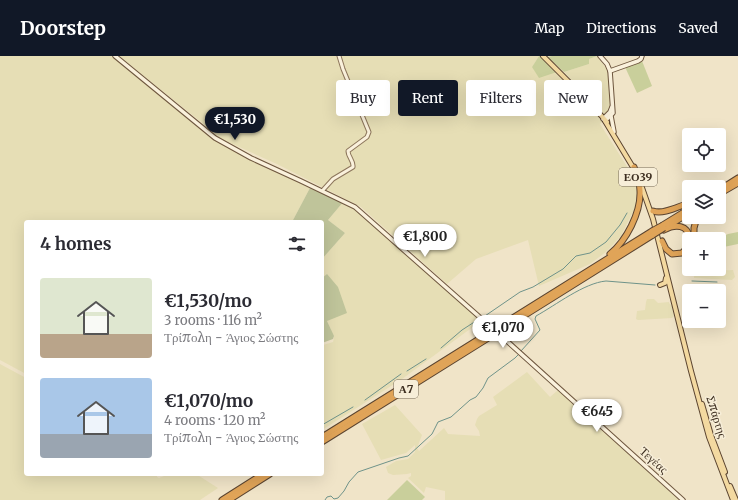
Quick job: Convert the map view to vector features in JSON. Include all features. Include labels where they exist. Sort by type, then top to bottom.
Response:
[{"type":"highway","points":[[598,264],[613,252],[631,228],[640,199],[640,190],[634,167]]},
{"type":"highway","points":[[726,186],[738,178]]},
{"type":"highway","points":[[726,189],[738,183]]},
{"type":"highway","points":[[653,211],[663,212],[682,205]]},
{"type":"highway","name":"Α7","points":[[324,436],[598,264],[664,228],[682,214]]},
{"type":"highway","name":"Α7","points":[[324,441],[653,233],[658,232],[682,217]]},
{"type":"highway","points":[[664,228],[682,226],[688,232]]},
{"type":"highway","points":[[662,241],[666,249],[672,254],[682,253]]},
{"type":"highway","points":[[662,250],[668,255],[676,257],[682,255]]},
{"type":"highway","points":[[222,500],[230,498],[260,476]]},
{"type":"highway","points":[[244,488],[266,476]]},
{"type":"main road","points":[[115,56],[217,140],[251,158],[354,206],[492,328]]},
{"type":"main road","name":"ΕΟ39","points":[[543,56],[588,101],[614,132],[636,168],[653,211],[662,241],[662,250],[667,276],[679,321]]},
{"type":"main road","points":[[600,56],[610,70],[612,106],[609,115],[604,120]]},
{"type":"main road","points":[[610,70],[638,61],[642,56]]},
{"type":"main road","points":[[609,115],[614,132]]},
{"type":"main road","name":"ΕΟ39","points":[[604,120],[634,167],[648,201],[662,250],[679,321]]},
{"type":"main road","points":[[660,285],[665,283],[667,276]]},
{"type":"main road","name":"Σπάρτης","points":[[679,321],[689,362],[713,440],[734,500]]},
{"type":"main road","name":"Τεγέας","points":[[498,333],[683,500]]},
{"type":"street","points":[[322,190],[333,179],[353,167],[353,163],[348,155],[348,150],[367,137],[369,132],[339,56]]},
{"type":"shaded area","points":[[0,56],[112,56],[224,146],[311,186],[293,220],[24,220],[24,373],[0,360]]},
{"type":"shaded area","points":[[119,56],[539,56],[532,67],[557,72],[565,80],[544,80],[544,116],[598,116],[603,121],[600,124],[635,179],[638,192],[635,208],[621,236],[607,251],[590,264],[539,286],[528,240],[476,259],[447,284],[361,207],[277,164],[217,137],[201,122]]},
{"type":"shaded area","points":[[597,56],[609,73],[611,108],[605,115],[602,112],[602,80],[572,80],[564,72],[589,64],[589,59]]},
{"type":"shaded area","points":[[344,201],[361,212],[481,321],[402,379],[324,429],[324,345],[333,342],[334,337],[327,321],[329,319],[327,274],[324,276],[324,257],[345,233],[328,220]]},
{"type":"shaded area","points":[[726,270],[733,270],[735,277],[732,280],[694,278],[694,276],[726,276]]},
{"type":"shaded area","points":[[647,299],[654,299],[658,303],[669,302],[672,306],[674,316],[672,318],[636,319],[637,311],[645,310]]},
{"type":"shaded area","points":[[0,364],[24,377],[24,476],[157,476],[159,478],[164,476],[199,476],[218,488],[200,500],[0,500]]},
{"type":"shaded area","points":[[527,372],[550,397],[558,390],[679,500],[445,500],[445,491],[426,487],[424,493],[408,478],[411,476],[411,473],[393,475],[388,473],[386,467],[396,461],[408,459],[415,452],[415,445],[406,453],[381,460],[362,424],[395,405],[422,435],[417,448],[419,451],[444,428],[448,434],[480,436],[475,425],[479,416],[497,405],[493,397]]},
{"type":"green space","points":[[539,56],[557,72],[539,78],[532,67]]},
{"type":"green space","points":[[597,56],[589,59],[589,64],[564,72],[547,57]]},
{"type":"green space","points":[[642,61],[652,86],[637,93],[625,67]]},
{"type":"green space","points":[[311,186],[344,201],[328,220],[345,233],[324,257],[324,220],[293,220]]},
{"type":"green space","points":[[738,232],[738,244],[726,247],[726,235]]},
{"type":"green space","points":[[327,274],[338,287],[347,313],[327,321],[334,336],[333,339],[324,342],[324,276]]},
{"type":"green space","points":[[407,480],[425,497],[422,500],[387,500]]},
{"type":"waterway","points":[[482,318],[520,292],[533,287],[563,269],[576,256],[590,253],[606,242],[620,225],[627,213]]},
{"type":"waterway","points":[[521,351],[540,330],[535,319],[536,316],[579,290],[606,281],[655,285]]},
{"type":"waterway","points":[[692,281],[717,282]]},
{"type":"waterway","points":[[441,348],[462,330],[479,319]]},
{"type":"waterway","points":[[325,500],[327,497],[331,496],[334,499],[338,498],[358,472],[408,456],[432,434],[438,422],[451,417],[470,400],[476,397],[488,378],[519,354]]},
{"type":"waterway","points":[[407,371],[426,359]]},
{"type":"waterway","points":[[365,400],[401,374]]},
{"type":"waterway","points":[[324,424],[353,407]]}]
